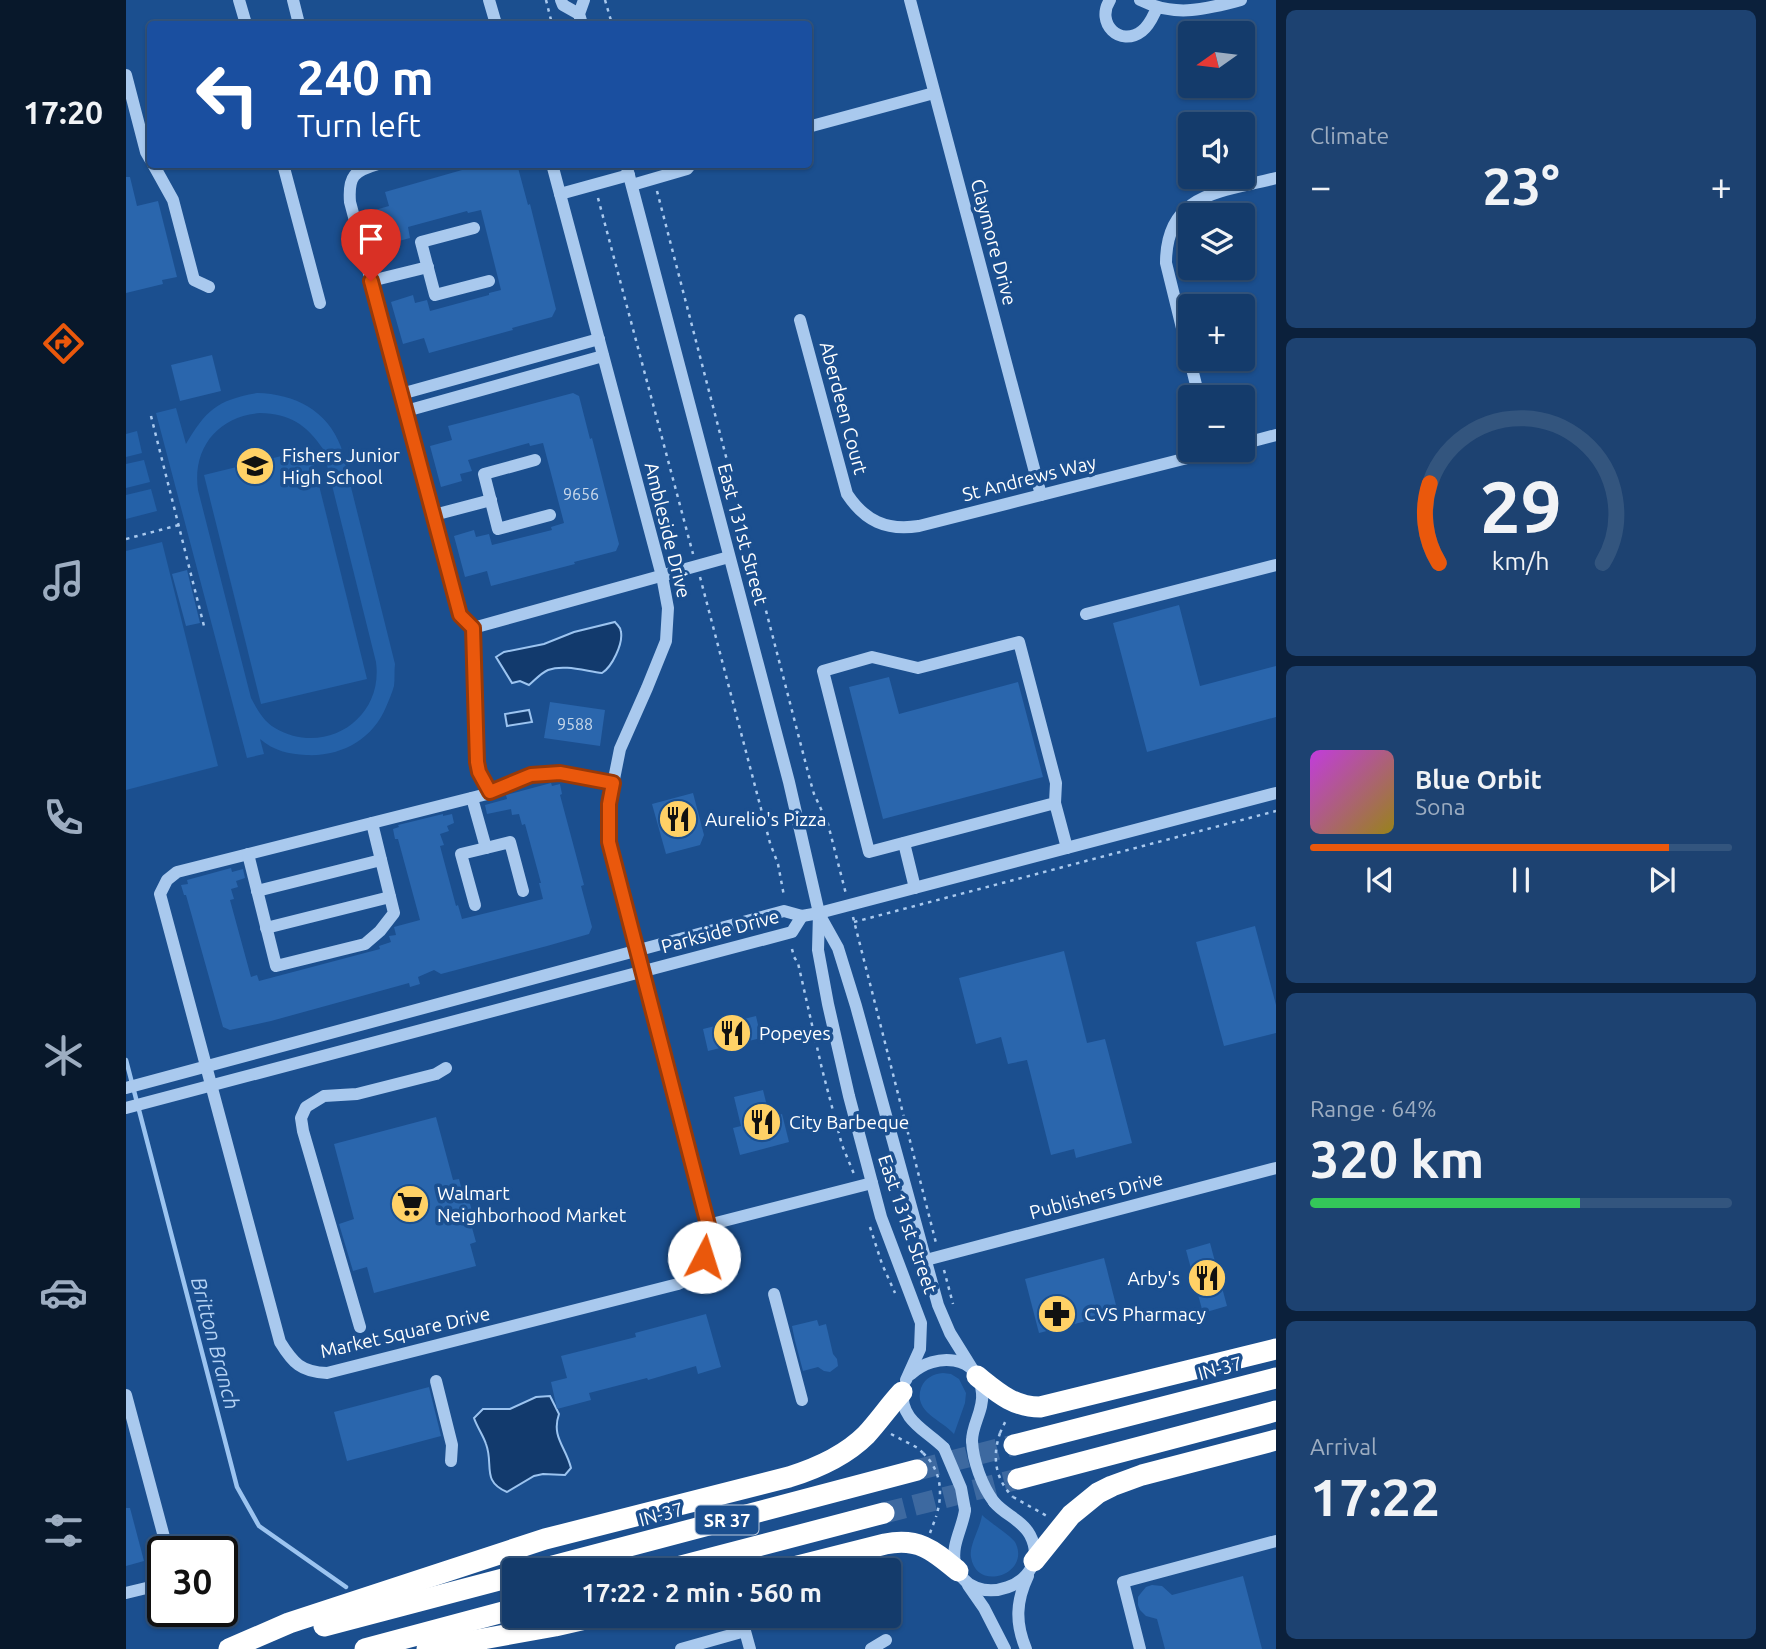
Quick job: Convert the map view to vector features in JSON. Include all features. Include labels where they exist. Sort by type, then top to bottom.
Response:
[{"type":"highway","points":[[975,1373],[1007,1399],[1020,1405],[1040,1407],[1276,1349]]},
{"type":"highway","name":"IN-37","points":[[1007,1439],[1276,1378]]},
{"type":"highway","points":[[231,1649],[289,1623],[545,1539],[812,1470],[833,1460],[867,1434],[904,1386]]},
{"type":"highway","points":[[1016,1488],[1276,1411]]},
{"type":"highway","points":[[1032,1567],[1071,1515],[1098,1493],[1143,1475],[1276,1440]]},
{"type":"highway","name":"IN-37","points":[[580,1558],[920,1462]]},
{"type":"highway","name":"SR 37","points":[[712,1558],[884,1513]]},
{"type":"highway","points":[[830,1558],[885,1544],[916,1544],[932,1550],[962,1577]]},
{"type":"highway","points":[[231,1649],[502,1579]]},
{"type":"highway","points":[[365,1649],[502,1612]]},
{"type":"highway","points":[[428,1649],[544,1628]]},
{"type":"street","points":[[239,0],[245,21]]},
{"type":"street","points":[[293,0],[298,21]]},
{"type":"street","points":[[489,0],[495,21]]},
{"type":"street","points":[[561,0],[563,5],[580,19],[584,0]]},
{"type":"street","name":"Claymore Drive","points":[[910,0],[1041,495]]},
{"type":"street","points":[[1110,0],[1105,7],[1106,22],[1116,34],[1125,37],[1142,31],[1150,23],[1157,8]]},
{"type":"street","points":[[1140,0],[1157,8],[1183,12],[1241,0]]},
{"type":"street","points":[[126,75],[147,154]]},
{"type":"street","points":[[812,126],[934,93]]},
{"type":"street","points":[[155,168],[173,200],[194,280],[209,287]]},
{"type":"street","points":[[284,168],[320,303]]},
{"type":"street","points":[[365,168],[353,176],[349,187],[350,202],[460,615],[473,628],[477,762],[479,772],[490,792]]},
{"type":"street","name":"Ambleside Drive","points":[[553,168],[662,576],[668,608],[666,641],[620,749],[609,804],[609,842],[708,1225],[709,1239],[698,1267]]},
{"type":"street","points":[[560,194],[629,171],[653,179],[688,168]]},
{"type":"street","name":"East 131st Street","points":[[629,171],[789,782],[819,914],[818,950],[849,1096],[895,1257],[921,1323],[920,1349],[904,1386]]},
{"type":"street","points":[[1196,385],[1166,263],[1168,234],[1182,213],[1203,197],[1276,178]]},
{"type":"street","points":[[474,228],[421,242],[435,295],[489,281]]},
{"type":"street","points":[[371,281],[428,267]]},
{"type":"street","name":"Aberdeen Court","points":[[800,320],[847,494],[855,504]]},
{"type":"street","points":[[401,394],[599,339]]},
{"type":"street","points":[[406,411],[603,356]]},
{"type":"street","points":[[1255,441],[1276,435]]},
{"type":"street","points":[[535,460],[484,474],[498,529],[550,514]]},
{"type":"street","name":"St Andrews Way","points":[[855,504],[871,519],[906,528],[1178,460]]},
{"type":"street","points":[[434,515],[491,500]]},
{"type":"street","points":[[473,628],[729,557]]},
{"type":"street","points":[[1086,614],[1276,565]]},
{"type":"street","points":[[1055,803],[869,852],[823,671],[872,657],[918,668],[1019,642],[1056,783],[1055,803],[1066,848]]},
{"type":"street","points":[[372,823],[394,913],[365,944],[276,966],[248,854],[372,823],[472,798],[531,775],[560,773],[613,783]]},
{"type":"street","points":[[802,916],[819,914],[1276,793]]},
{"type":"street","points":[[472,798],[486,848]]},
{"type":"street","points":[[475,905],[461,854],[510,842],[523,891]]},
{"type":"street","points":[[904,843],[915,888]]},
{"type":"street","name":"Market Square Drive","points":[[248,854],[177,872],[167,880],[160,894],[280,1342],[300,1367],[327,1373],[383,1360],[678,1284],[694,1276],[698,1267]]},
{"type":"street","points":[[257,891],[381,860]]},
{"type":"street","points":[[266,928],[390,897]]},
{"type":"street","name":"Parkside Drive","points":[[126,1088],[784,911],[802,916],[792,932],[126,1108]]},
{"type":"street","name":"East 131st Street","points":[[819,914],[838,948],[847,974],[944,1320],[975,1373]]},
{"type":"street","points":[[360,1327],[303,1131],[302,1118],[306,1107],[324,1096],[357,1094],[436,1074],[446,1068]]},
{"type":"street","name":"Publishers Drive","points":[[926,1260],[1276,1168]]},
{"type":"street","points":[[708,1225],[872,1183]]},
{"type":"street","points":[[774,1294],[802,1400]]},
{"type":"street","points":[[1005,1649],[984,1608],[962,1577],[954,1556],[964,1521],[961,1488],[944,1448],[911,1420],[903,1403],[904,1386],[918,1368],[932,1361],[963,1363],[975,1373],[982,1390],[982,1403],[973,1426],[973,1453],[984,1484],[994,1502],[1021,1524],[1034,1545],[1032,1567],[1021,1591],[1017,1615],[1026,1649]]},
{"type":"street","points":[[436,1381],[452,1445],[451,1461]]},
{"type":"street","points":[[126,1395],[164,1536]]},
{"type":"street","points":[[1139,1649],[1123,1582],[1276,1541]]},
{"type":"street","points":[[962,1577],[981,1589],[996,1591],[1016,1584],[1032,1567]]},
{"type":"street","points":[[126,1593],[147,1588]]},
{"type":"street","points":[[681,1649],[745,1632],[750,1649]]},
{"type":"street","points":[[871,1649],[886,1640]]},
{"type":"path","points":[[545,0],[551,21]]},
{"type":"path","points":[[605,0],[611,21]]},
{"type":"path","points":[[653,179],[810,780],[828,824],[934,1236]]},
{"type":"path","points":[[595,184],[769,842],[778,864],[784,896]]},
{"type":"path","points":[[151,416],[204,626]]},
{"type":"path","points":[[126,539],[179,526]]},
{"type":"path","points":[[854,922],[1276,811]]},
{"type":"path","points":[[792,948],[798,963],[842,1145],[855,1175]]},
{"type":"path","points":[[868,1222],[898,1301]]},
{"type":"path","points":[[945,1273],[953,1306]]},
{"type":"path","points":[[1010,1412],[1007,1439],[996,1444],[995,1463],[1003,1485],[1016,1488],[1047,1516]]},
{"type":"path","points":[[886,1431],[918,1448],[920,1462],[932,1463],[940,1483],[941,1496],[928,1536]]},
{"type":"shaded area","points":[[271,394],[297,401],[318,414],[335,434],[341,447],[395,664],[394,686],[373,728],[354,744],[331,753],[288,753],[260,739],[264,754],[247,758],[156,413],[176,408],[186,444],[214,408],[243,396]],"holes":[[[260,413],[289,418],[304,427],[323,449],[376,662],[376,683],[370,701],[360,716],[347,728],[331,735],[313,738],[294,736],[275,728],[264,718],[251,698],[198,490],[199,461],[211,437],[232,420]]]},
{"type":"shaded area","points":[[137,431],[142,453],[126,457],[126,434]]},
{"type":"shaded area","points":[[310,449],[367,679],[261,704],[204,475]]},
{"type":"shaded area","points":[[144,460],[150,482],[126,488],[126,464]]},
{"type":"shaded area","points":[[151,489],[157,511],[126,519],[126,495]]},
{"type":"shaded area","points":[[162,542],[218,766],[126,790],[126,551]]},
{"type":"shaded area","points":[[615,622],[621,630],[619,649],[602,673],[554,668],[529,685],[520,681],[512,683],[496,657],[504,652],[544,644],[574,632]]},
{"type":"shaded area","points":[[529,710],[532,722],[507,726],[505,714]]},
{"type":"shaded area","points":[[943,1373],[959,1379],[966,1393],[954,1434],[930,1415],[921,1403],[921,1388],[927,1379]]},
{"type":"shaded area","points":[[550,1396],[559,1414],[558,1436],[571,1468],[565,1475],[534,1476],[507,1492],[499,1488],[491,1478],[486,1444],[474,1418],[483,1409],[510,1409],[536,1397]]},
{"type":"shaded area","points":[[982,1515],[1015,1542],[1018,1553],[1016,1563],[1001,1575],[992,1577],[982,1574],[975,1568],[971,1557]]},
{"type":"building","points":[[518,168],[528,205],[530,204],[556,309],[552,317],[429,353],[424,338],[403,344],[391,302],[413,295],[415,303],[427,300],[430,311],[501,290],[481,210],[467,211],[408,227],[410,238],[399,241],[400,248],[379,254],[368,212],[389,206],[385,192],[469,170]]},
{"type":"building","points":[[126,177],[130,177],[137,206],[158,201],[177,277],[162,280],[163,284],[126,293]]},
{"type":"building","points":[[212,355],[221,391],[180,401],[171,365]]},
{"type":"building","points":[[573,393],[579,396],[590,439],[592,438],[619,544],[616,551],[491,586],[487,571],[465,577],[454,536],[474,530],[476,537],[489,534],[492,545],[552,530],[551,527],[564,523],[543,443],[530,446],[529,443],[468,460],[472,471],[460,474],[462,481],[441,487],[430,446],[452,440],[448,426]]},
{"type":"building","points":[[187,570],[200,623],[186,626],[172,574]]},
{"type":"building","points":[[1179,605],[1200,686],[1276,666],[1276,717],[1147,752],[1113,623]]},
{"type":"building","points":[[889,677],[899,714],[1018,682],[1043,777],[883,819],[849,687]]},
{"type":"building","points":[[550,702],[605,710],[600,746],[544,738]]},
{"type":"building","points":[[551,783],[552,786],[560,784],[560,795],[584,885],[581,886],[592,927],[589,934],[441,974],[434,970],[418,977],[420,984],[410,987],[409,983],[230,1030],[223,1027],[181,885],[188,884],[187,880],[231,868],[232,872],[243,869],[245,878],[236,881],[238,887],[231,889],[234,899],[230,900],[251,977],[257,975],[259,981],[380,949],[379,946],[391,942],[389,936],[396,935],[394,927],[420,920],[398,839],[395,839],[393,829],[399,827],[398,825],[452,814],[454,823],[447,826],[449,831],[440,834],[444,845],[440,846],[462,919],[543,899],[525,824],[522,825],[519,814],[512,815],[511,809],[487,814],[485,805],[507,799],[506,795]]},
{"type":"building","name":"Aurelio's Pizza","points":[[693,793],[704,835],[700,845],[666,854],[652,804]]},
{"type":"building","points":[[1255,926],[1276,1005],[1276,1033],[1224,1046],[1196,942]]},
{"type":"building","points":[[1064,951],[1087,1043],[1105,1039],[1132,1143],[1076,1158],[1074,1149],[1051,1155],[1027,1060],[1008,1064],[1001,1037],[976,1044],[959,978]]},
{"type":"building","name":"Popeyes","points":[[756,1016],[761,1038],[708,1051],[703,1029]]},
{"type":"building","name":"City Barbeque","points":[[763,1090],[770,1118],[782,1114],[789,1142],[740,1155],[733,1128],[741,1126],[734,1097]]},
{"type":"building","name":"Walmart Neighborhood Market","points":[[436,1117],[453,1180],[459,1179],[464,1198],[468,1196],[475,1223],[471,1224],[476,1242],[470,1244],[476,1266],[374,1293],[367,1267],[353,1271],[339,1224],[354,1219],[334,1144]]},
{"type":"building","name":"Arby's","points":[[1210,1243],[1227,1306],[1203,1313],[1186,1250]]},
{"type":"building","name":"CVS Pharmacy","points":[[1104,1258],[1118,1313],[1039,1333],[1025,1279]]},
{"type":"building","points":[[706,1314],[721,1367],[698,1374],[696,1366],[648,1380],[647,1378],[589,1393],[591,1400],[557,1409],[551,1382],[567,1378],[561,1356],[636,1337],[635,1333]]},
{"type":"building","points":[[817,1320],[819,1326],[826,1324],[833,1354],[837,1359],[838,1366],[830,1372],[818,1367],[803,1371],[795,1341],[792,1326]]},
{"type":"building","points":[[429,1387],[441,1436],[347,1461],[334,1412]]},
{"type":"building","points":[[126,1508],[130,1508],[144,1561],[126,1566]]},
{"type":"building","points":[[1243,1576],[1262,1649],[1165,1649],[1157,1619],[1146,1616],[1138,1605],[1138,1597],[1146,1587],[1152,1585],[1162,1586],[1172,1595]]},
{"type":"waterway","name":"Britton Branch","points":[[126,1060],[237,1487],[259,1526],[346,1587]]},
{"type":"tunnel","points":[[917,1470],[1014,1445]]},
{"type":"tunnel","points":[[884,1513],[1018,1479]]},
{"type":"place","name":"Fishers Junior High School","points":[[255,466]]},
{"type":"place","name":"Aurelio's Pizza","points":[[678,819]]},
{"type":"place","name":"Popeyes","points":[[732,1033]]},
{"type":"place","name":"City Barbeque","points":[[762,1122]]},
{"type":"place","name":"Walmart Neighborhood Market","points":[[410,1204]]},
{"type":"place","name":"Arby's","points":[[1207,1278]]},
{"type":"place","name":"CVS Pharmacy","points":[[1057,1314]]},
{"type":"route","points":[[371,281],[460,615],[473,628],[479,772],[490,792],[531,775],[560,773],[613,783],[609,804],[609,842],[708,1225],[709,1239],[704,1257]]}]
